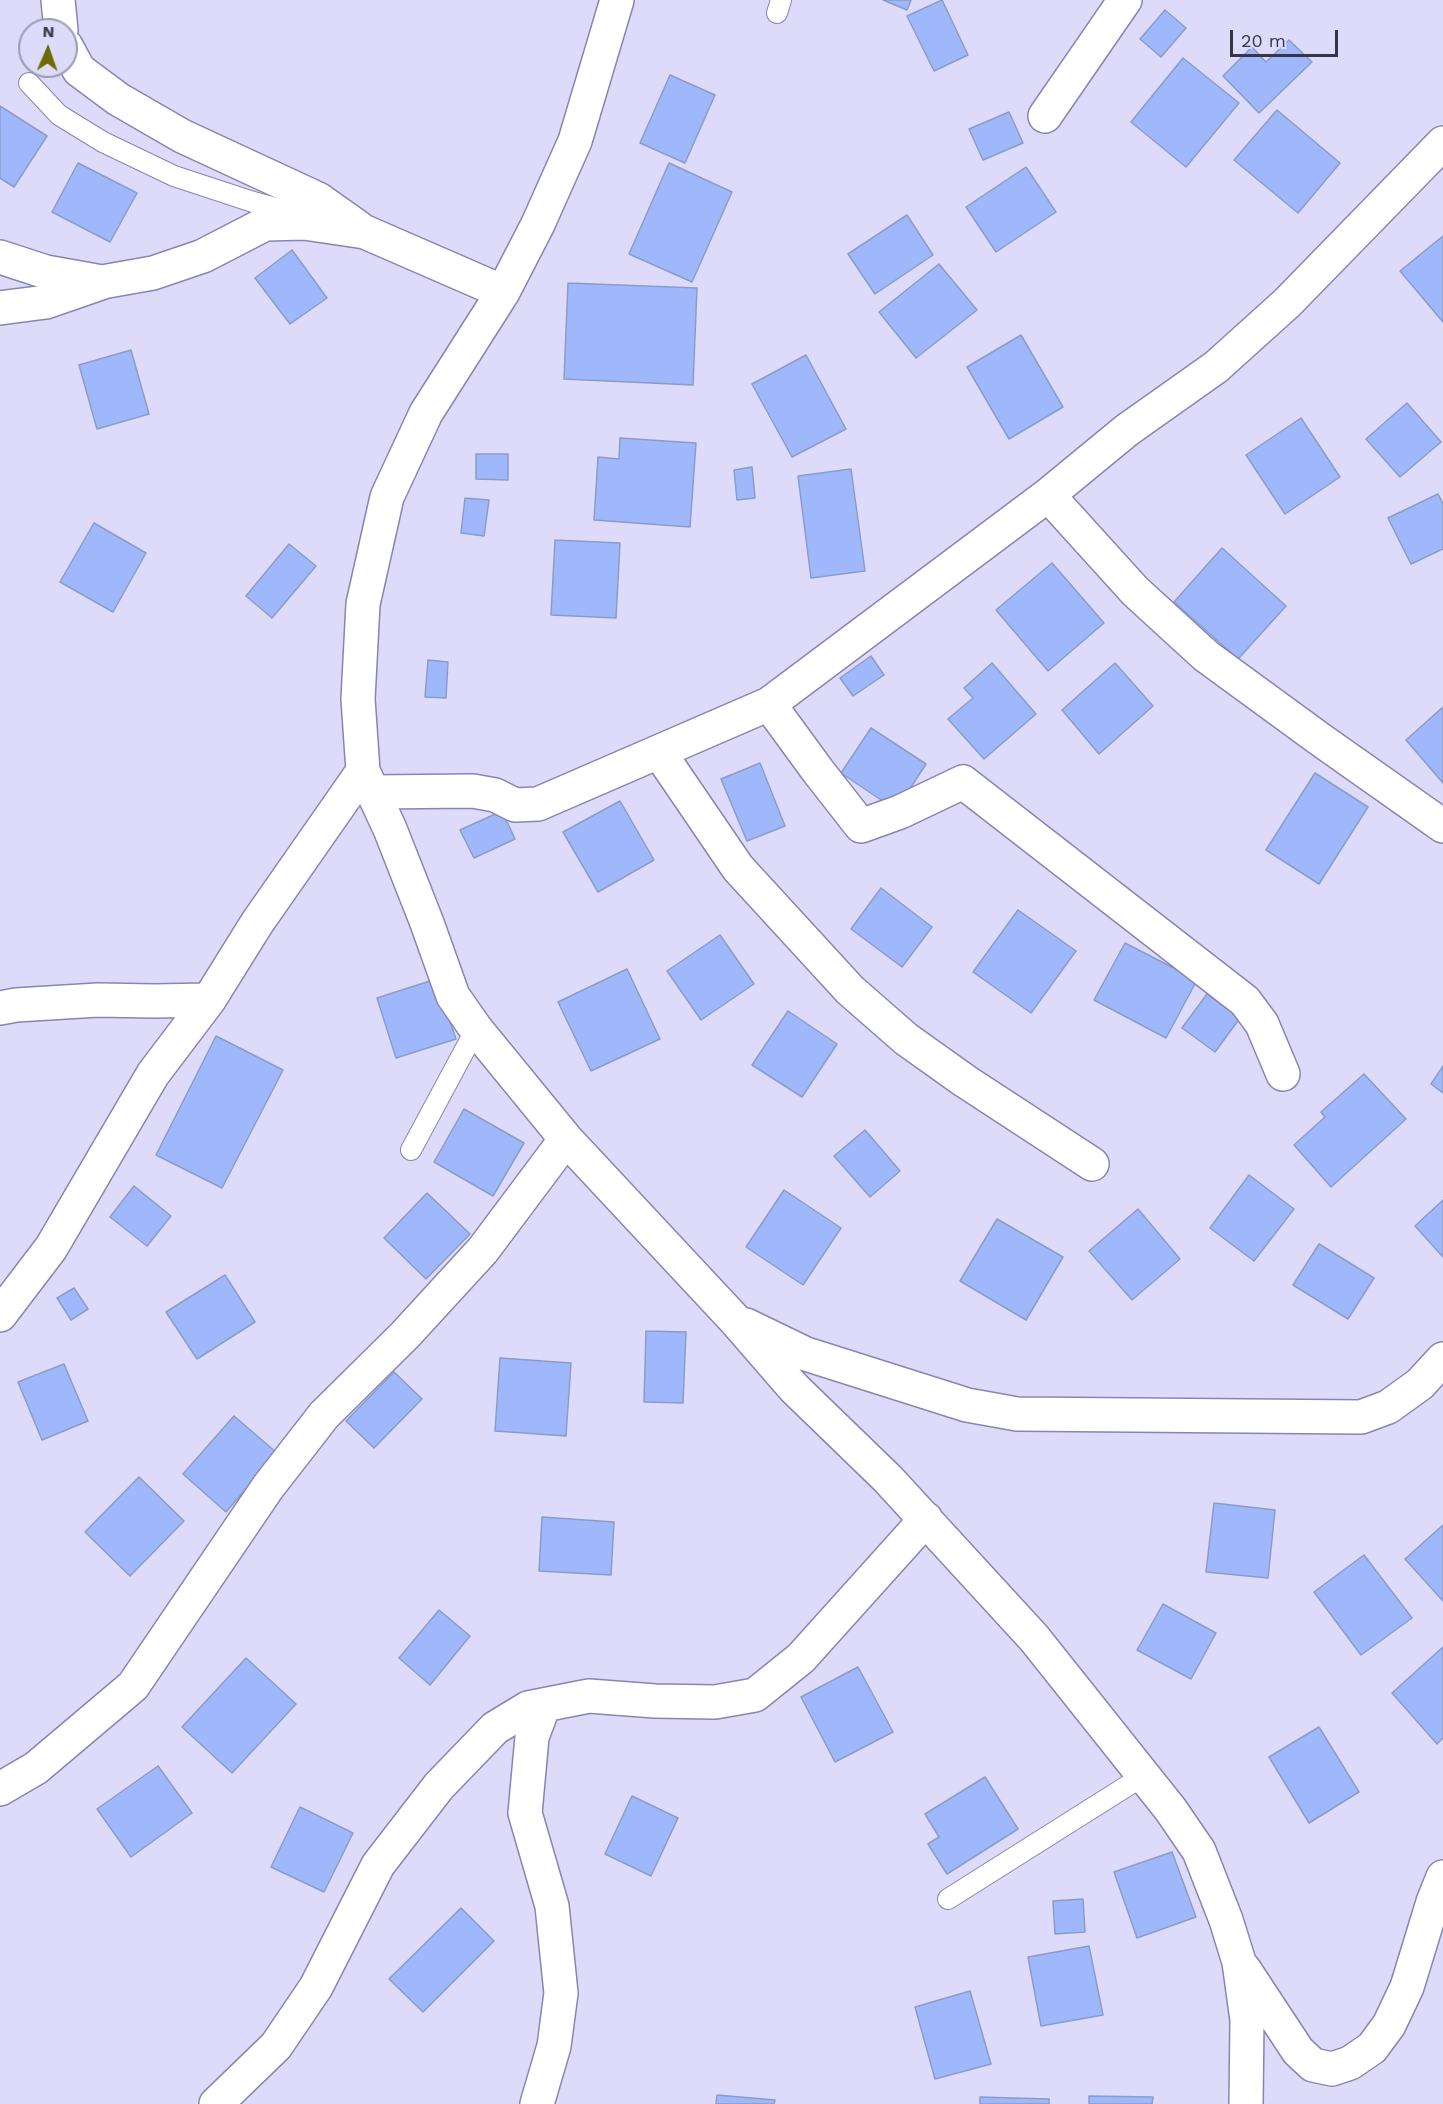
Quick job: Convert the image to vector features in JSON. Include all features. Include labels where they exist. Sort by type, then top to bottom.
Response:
[{"type":"street","points":[[58,0],[60,18]]},
{"type":"street","points":[[617,0],[575,141],[538,224],[503,292],[426,413],[387,497],[363,604],[358,699],[368,782],[390,829],[453,996],[476,1029],[566,1139],[735,1320],[794,1388],[888,1479],[1034,1638],[1171,1810],[1199,1851],[1226,1920],[1239,1962],[1247,2020],[1246,2104]]},
{"type":"street","points":[[1045,116],[1125,0]]},
{"type":"street","points":[[78,68],[118,99],[182,136],[318,199],[365,232],[503,292]]},
{"type":"street","points":[[368,782],[473,791],[495,795],[515,805],[538,804],[769,704],[1048,495],[1127,430],[1216,367],[1287,303],[1443,143]]},
{"type":"street","points":[[0,308],[46,302],[102,282],[153,273],[203,256],[265,224],[304,223],[365,232]]},
{"type":"street","points":[[0,257],[46,272],[102,282]]},
{"type":"street","points":[[1048,495],[1135,591],[1206,656],[1443,826]]},
{"type":"street","points":[[769,704],[861,826],[900,812],[963,782],[1245,1001],[1262,1024],[1283,1074]]},
{"type":"street","points":[[659,752],[738,868],[850,990],[906,1039],[964,1081],[1092,1164]]},
{"type":"street","points":[[0,1315],[51,1248],[153,1074],[209,1000],[256,923],[368,782]]},
{"type":"street","points":[[0,1008],[98,1000],[209,1000]]},
{"type":"street","points":[[0,1789],[36,1768],[133,1686],[268,1487],[324,1415],[405,1335],[483,1250],[566,1139]]},
{"type":"street","points":[[735,1320],[806,1354],[967,1405],[1017,1414],[1361,1417],[1388,1407],[1420,1384],[1443,1359]]},
{"type":"street","points":[[216,2104],[276,2046],[316,1987],[378,1865],[439,1786],[495,1728],[528,1708],[589,1696],[655,1701],[715,1702],[754,1695],[801,1658],[926,1519]]},
{"type":"street","points":[[537,2104],[554,2046],[561,1993],[552,1906],[525,1814],[532,1737],[544,1705]]},
{"type":"street","points":[[1239,1962],[1298,2051],[1313,2065],[1332,2069],[1350,2063],[1372,2048],[1389,2025],[1407,1987],[1443,1877]]},
{"type":"lane","points":[[29,83],[59,114],[68,120],[103,142],[174,176],[253,202],[365,232]]},
{"type":"lane","points":[[411,1150],[476,1029]]},
{"type":"lane","points":[[948,1899],[1143,1776]]},
{"type":"building","points":[[883,0],[911,0],[907,10]]},
{"type":"building","points":[[942,0],[968,55],[934,71],[907,16]]},
{"type":"building","points":[[1165,10],[1186,28],[1161,57],[1140,39]]},
{"type":"building","points":[[1289,40],[1312,62],[1259,113],[1223,76],[1252,47],[1266,62]]},
{"type":"building","points":[[1183,58],[1239,103],[1186,167],[1131,122]]},
{"type":"building","points":[[670,75],[715,95],[685,163],[640,143]]},
{"type":"building","points":[[0,106],[47,136],[14,187],[0,178]]},
{"type":"building","points":[[1277,110],[1340,163],[1298,213],[1234,160]]},
{"type":"building","points":[[1009,112],[1023,143],[983,160],[969,129]]},
{"type":"building","points":[[78,163],[137,193],[110,242],[52,212]]},
{"type":"building","points":[[669,163],[732,192],[692,282],[629,254]]},
{"type":"building","points":[[1026,167],[1056,212],[996,252],[966,207]]},
{"type":"building","points":[[907,215],[933,255],[875,294],[848,254]]},
{"type":"building","points":[[1443,236],[1443,322],[1400,271]]},
{"type":"building","points":[[292,250],[327,298],[290,324],[255,278]]},
{"type":"building","points":[[939,264],[977,310],[916,358],[879,312]]},
{"type":"building","points":[[568,283],[697,288],[693,385],[564,379]]},
{"type":"building","points":[[1021,335],[1063,407],[1009,439],[967,367]]},
{"type":"building","points":[[131,350],[149,414],[97,429],[79,365]]},
{"type":"building","points":[[806,355],[846,429],[792,457],[752,384]]},
{"type":"building","points":[[1407,403],[1441,442],[1400,477],[1366,439]]},
{"type":"building","points":[[1301,418],[1340,477],[1285,514],[1246,455]]},
{"type":"building","points":[[620,438],[696,443],[690,527],[594,520],[598,457],[619,459]]},
{"type":"building","points":[[476,454],[508,454],[508,480],[476,479]]},
{"type":"building","points":[[752,467],[755,498],[737,500],[734,470]]},
{"type":"building","points":[[851,469],[865,571],[811,578],[798,476]]},
{"type":"building","points":[[1438,494],[1443,504],[1443,549],[1411,564],[1388,518]]},
{"type":"building","points":[[465,498],[489,500],[484,536],[461,533]]},
{"type":"building","points":[[94,523],[146,553],[113,612],[60,582]]},
{"type":"building","points":[[555,540],[620,543],[616,618],[551,615]]},
{"type":"building","points":[[289,544],[316,566],[272,618],[246,596]]},
{"type":"building","points":[[1222,548],[1286,606],[1238,659],[1174,602]]},
{"type":"building","points":[[1052,563],[1104,623],[1048,671],[996,610]]},
{"type":"building","points":[[871,656],[884,675],[853,696],[840,678]]},
{"type":"building","points":[[428,660],[448,662],[446,698],[425,697]]},
{"type":"building","points":[[992,663],[1036,714],[984,759],[948,719],[973,698],[964,688]]},
{"type":"building","points":[[1115,663],[1153,706],[1099,754],[1062,710]]},
{"type":"building","points":[[1443,707],[1443,783],[1406,740]]},
{"type":"building","points":[[871,728],[926,764],[896,810],[841,773]]},
{"type":"building","points":[[760,763],[785,826],[747,841],[721,779]]},
{"type":"building","points":[[1315,773],[1368,807],[1319,884],[1266,850]]},
{"type":"building","points":[[620,801],[654,860],[598,892],[563,832]]},
{"type":"building","points":[[502,811],[515,839],[474,858],[460,830]]},
{"type":"building","points":[[881,888],[932,927],[902,967],[851,929]]},
{"type":"building","points":[[1018,910],[1076,951],[1031,1013],[973,972]]},
{"type":"building","points":[[720,935],[754,984],[701,1020],[667,971]]},
{"type":"building","points":[[1125,943],[1197,980],[1166,1038],[1094,1000]]},
{"type":"building","points":[[627,969],[660,1039],[591,1071],[558,1002]]},
{"type":"building","points":[[436,979],[456,1039],[396,1058],[377,998]]},
{"type":"building","points":[[1207,994],[1240,1018],[1215,1052],[1182,1028]]},
{"type":"building","points":[[788,1011],[837,1044],[802,1097],[752,1065]]},
{"type":"building","points":[[216,1036],[283,1070],[222,1188],[156,1155]]},
{"type":"building","points":[[1443,1066],[1443,1093],[1431,1084]]},
{"type":"building","points":[[1364,1074],[1406,1119],[1331,1187],[1294,1145],[1325,1117],[1321,1112]]},
{"type":"building","points":[[464,1109],[524,1143],[493,1196],[434,1162]]},
{"type":"building","points":[[865,1130],[900,1171],[870,1197],[834,1156]]},
{"type":"building","points":[[1249,1175],[1294,1209],[1254,1261],[1210,1228]]},
{"type":"building","points":[[134,1186],[171,1216],[147,1246],[110,1217]]},
{"type":"building","points":[[784,1190],[841,1228],[803,1285],[746,1247]]},
{"type":"building","points":[[427,1193],[470,1234],[426,1279],[384,1238]]},
{"type":"building","points":[[1443,1200],[1443,1257],[1415,1226]]},
{"type":"building","points":[[1138,1209],[1180,1259],[1132,1300],[1089,1251]]},
{"type":"building","points":[[997,1219],[1063,1257],[1026,1320],[960,1281]]},
{"type":"building","points":[[1319,1244],[1374,1278],[1348,1319],[1293,1285]]},
{"type":"building","points":[[225,1275],[255,1322],[197,1359],[166,1312]]},
{"type":"building","points":[[74,1288],[88,1309],[71,1320],[57,1298]]},
{"type":"building","points":[[646,1331],[686,1332],[683,1403],[644,1402]]},
{"type":"building","points":[[500,1358],[571,1363],[566,1436],[495,1431]]},
{"type":"building","points":[[64,1364],[88,1421],[42,1440],[18,1382]]},
{"type":"building","points":[[394,1372],[422,1399],[374,1448],[346,1421]]},
{"type":"building","points":[[234,1416],[277,1453],[226,1512],[183,1474]]},
{"type":"building","points":[[139,1477],[184,1521],[130,1576],[85,1532]]},
{"type":"building","points":[[1214,1503],[1275,1510],[1268,1578],[1206,1572]]},
{"type":"building","points":[[542,1517],[614,1522],[611,1575],[539,1571]]},
{"type":"building","points":[[1443,1525],[1443,1601],[1405,1559]]},
{"type":"building","points":[[1364,1555],[1412,1618],[1361,1655],[1314,1592]]},
{"type":"building","points":[[1163,1604],[1216,1633],[1191,1679],[1137,1650]]},
{"type":"building","points":[[439,1610],[470,1636],[430,1685],[399,1658]]},
{"type":"building","points":[[1443,1647],[1443,1738],[1437,1744],[1392,1693]]},
{"type":"building","points":[[246,1658],[296,1704],[232,1773],[182,1727]]},
{"type":"building","points":[[858,1667],[893,1732],[835,1762],[801,1697]]},
{"type":"building","points":[[1319,1727],[1359,1792],[1309,1823],[1269,1757]]},
{"type":"building","points":[[158,1766],[192,1813],[131,1857],[97,1809]]},
{"type":"building","points":[[985,1777],[1018,1829],[947,1874],[928,1844],[939,1837],[925,1814]]},
{"type":"building","points":[[632,1796],[678,1818],[651,1876],[605,1854]]},
{"type":"building","points":[[300,1807],[353,1833],[324,1892],[271,1867]]},
{"type":"building","points":[[1172,1852],[1196,1917],[1137,1938],[1114,1872]]},
{"type":"building","points":[[1083,1899],[1085,1932],[1055,1934],[1053,1901]]},
{"type":"building","points":[[461,1908],[494,1941],[423,2012],[389,1979]]},
{"type":"building","points":[[1089,1946],[1103,2015],[1041,2026],[1028,1957]]},
{"type":"building","points":[[970,1991],[991,2064],[935,2079],[915,2007]]},
{"type":"building","points":[[717,2095],[775,2100],[774,2104],[716,2104]]},
{"type":"building","points":[[1089,2096],[1153,2097],[1152,2104],[1089,2104]]},
{"type":"building","points":[[980,2097],[1049,2099],[1049,2104],[980,2104]]}]
